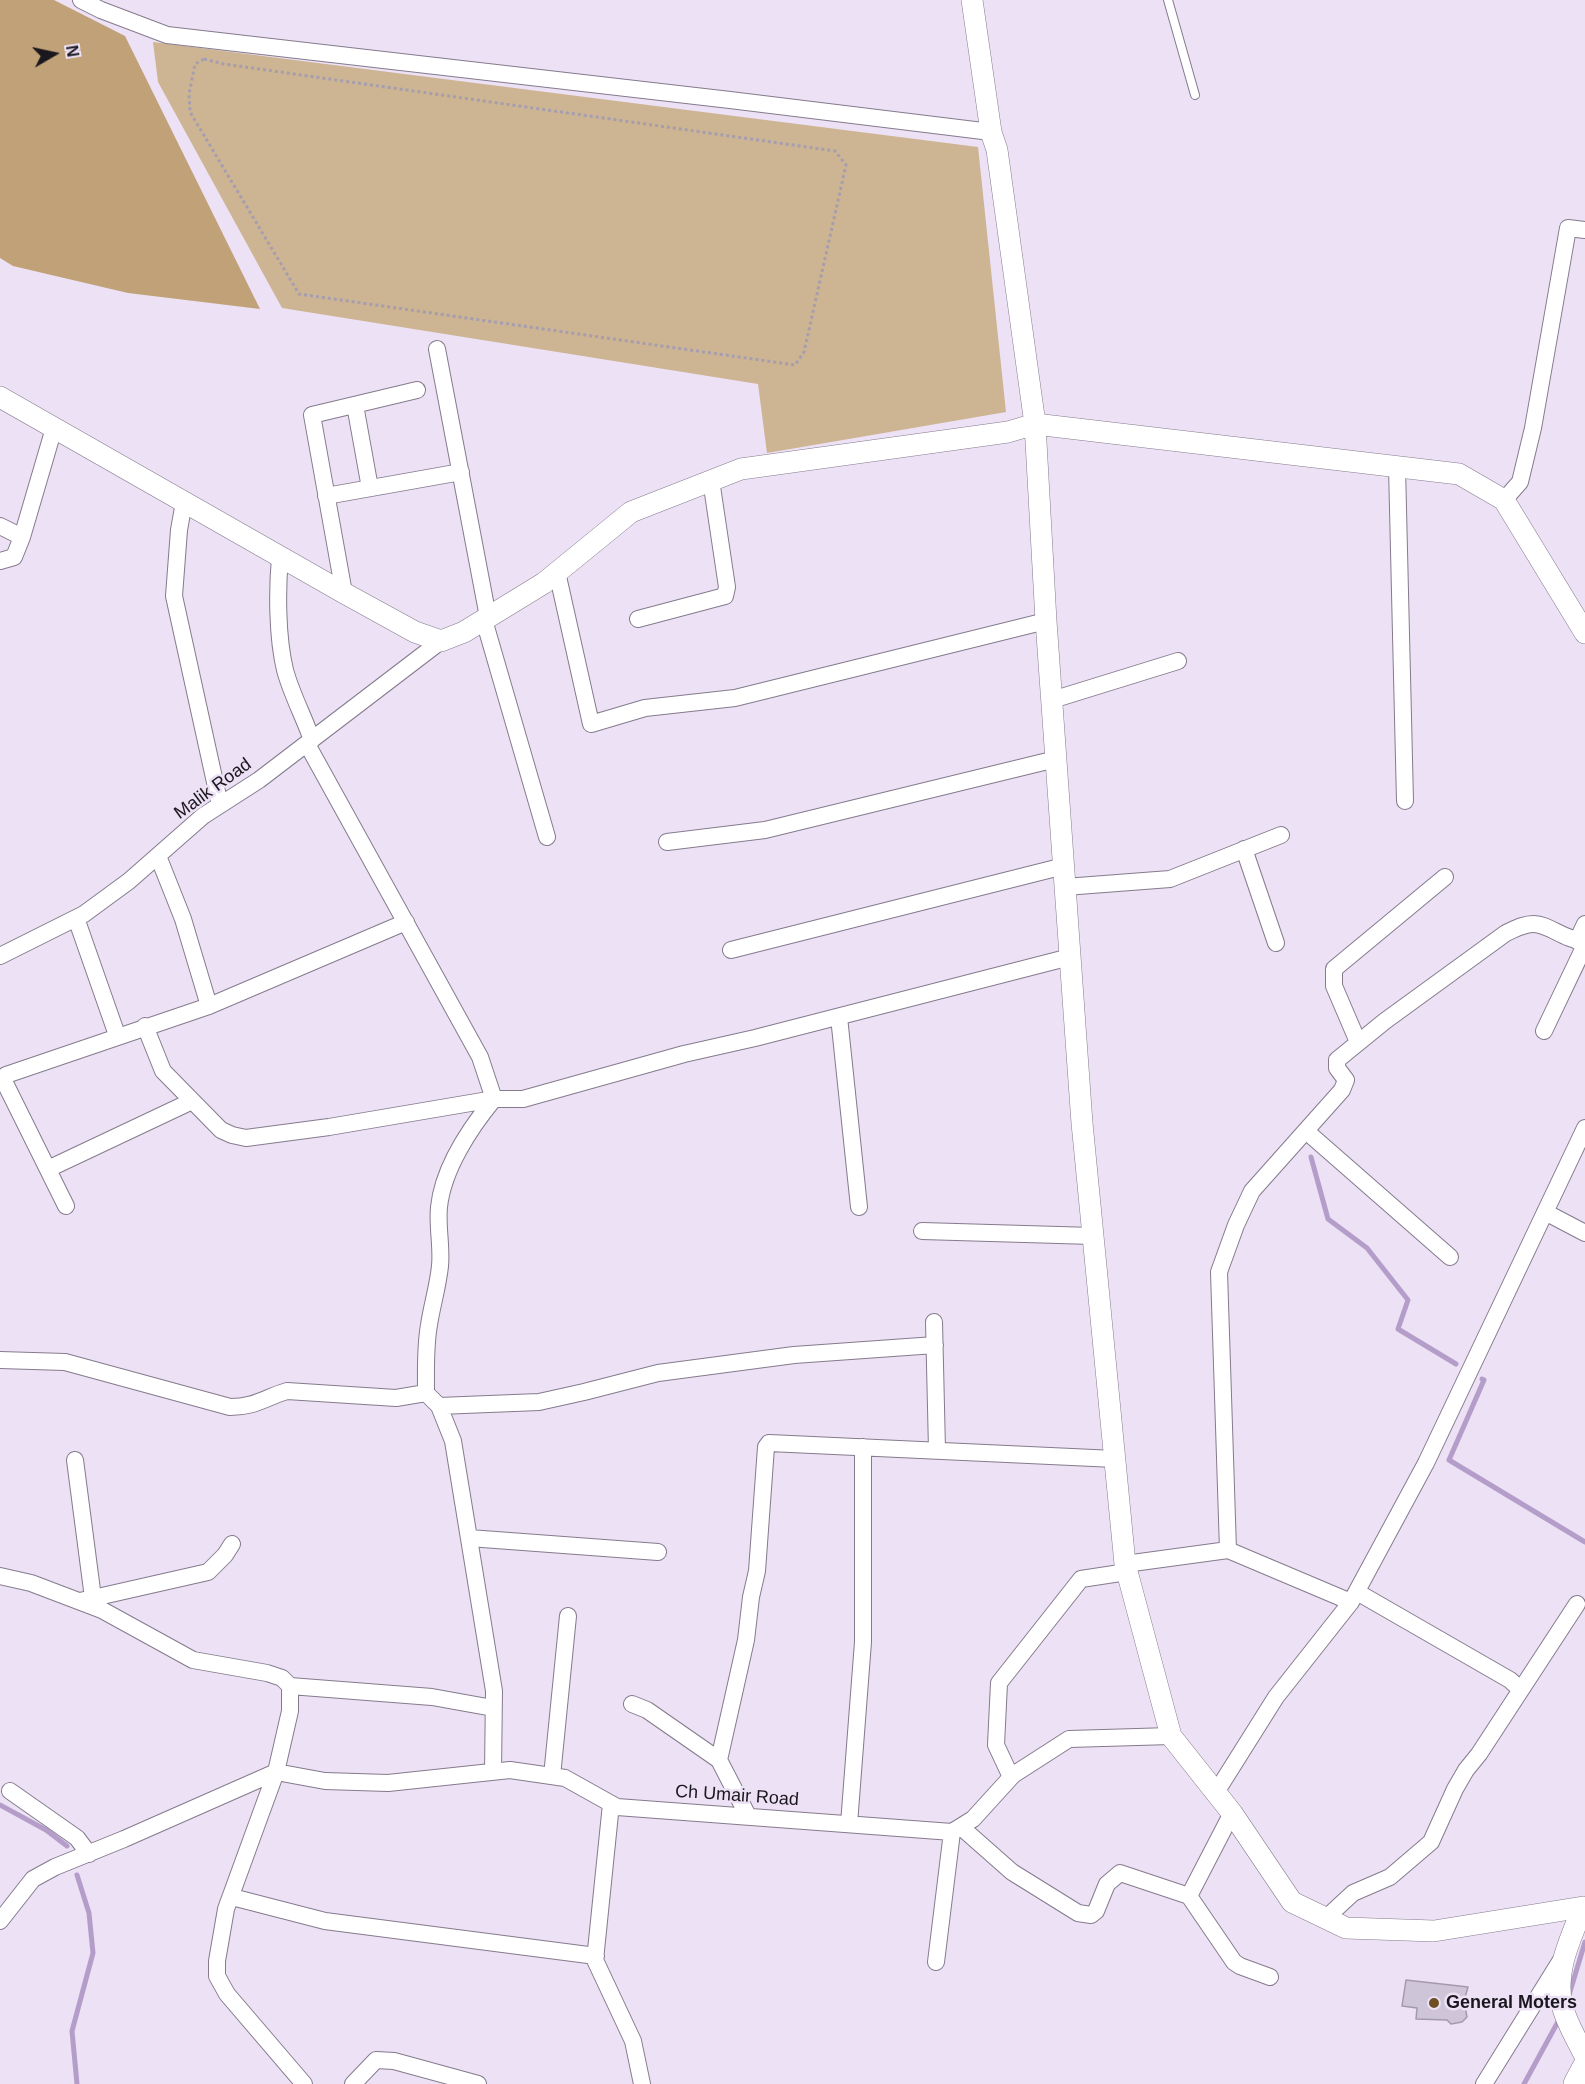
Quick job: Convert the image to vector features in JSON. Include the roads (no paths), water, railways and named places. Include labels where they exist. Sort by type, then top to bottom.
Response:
[{"type":"highway","points":[[1577,2084],[1585,2069]]},
{"type":"street","points":[[81,0],[99,5],[167,35],[991,132]]},
{"type":"street","points":[[972,0],[991,132],[997,150],[1035,424],[1046,621],[1082,1123],[1126,1568],[1171,1736],[1232,1813],[1292,1902],[1346,1928],[1434,1931],[1584,1905]]},
{"type":"street","points":[[1504,500],[1520,482],[1533,428],[1568,228],[1585,230]]},
{"type":"street","points":[[437,349],[486,618],[547,837]]},
{"type":"street","points":[[344,593],[312,415],[417,390]]},
{"type":"street","points":[[0,397],[344,593],[415,632],[441,641],[464,632],[544,583],[631,512],[741,469],[1008,432],[1035,424],[1459,474],[1504,500],[1585,633]]},
{"type":"street","points":[[355,405],[370,488]]},
{"type":"street","points":[[0,561],[14,556],[22,537],[54,428]]},
{"type":"street","points":[[1397,467],[1405,801]]},
{"type":"street","points":[[327,496],[461,472]]},
{"type":"street","points":[[638,619],[725,596],[727,587],[711,480]]},
{"type":"street","points":[[184,502],[179,530],[174,596],[220,805]]},
{"type":"street","points":[[0,526],[22,537]]},
{"type":"street","points":[[280,557],[278,580],[285,671],[310,742],[480,1057],[494,1099]]},
{"type":"street","points":[[557,573],[591,724],[645,708],[735,698],[1046,621]]},
{"type":"street","name":"Malik Road","points":[[0,956],[76,918],[129,881],[203,816],[259,780],[441,641]]},
{"type":"street","points":[[1052,700],[1178,661]]},
{"type":"street","points":[[667,842],[765,830],[1056,759]]},
{"type":"street","points":[[1065,887],[1170,879],[1281,835]]},
{"type":"street","points":[[1244,849],[1276,943]]},
{"type":"street","points":[[158,856],[183,919],[209,1006]]},
{"type":"street","points":[[731,950],[1064,866]]},
{"type":"street","points":[[1358,1042],[1334,986],[1334,969],[1445,877]]},
{"type":"street","points":[[76,918],[117,1035]]},
{"type":"street","points":[[66,1206],[4,1080],[6,1075],[117,1035],[209,1006],[406,922]]},
{"type":"street","points":[[1228,1550],[1219,1272],[1236,1225],[1252,1191],[1342,1090],[1346,1080],[1337,1068],[1336,1060],[1358,1042],[1506,933],[1523,925],[1536,924],[1582,942]]},
{"type":"street","points":[[1544,1031],[1582,942],[1585,924]]},
{"type":"street","points":[[145,1026],[163,1071],[221,1130],[246,1138],[329,1127],[494,1099],[523,1099],[684,1054],[839,1017],[1070,957]]},
{"type":"street","points":[[839,1017],[859,1207]]},
{"type":"street","points":[[493,1772],[492,1681],[453,1442],[439,1407],[426,1393],[428,1328],[440,1267],[441,1238],[438,1210],[443,1182],[480,1116],[494,1099]]},
{"type":"street","points":[[48,1169],[192,1101]]},
{"type":"street","points":[[1215,1794],[1276,1697],[1354,1597],[1426,1463],[1585,1128]]},
{"type":"street","points":[[1306,1131],[1450,1257]]},
{"type":"street","points":[[1545,1212],[1585,1233]]},
{"type":"street","points":[[922,1231],[1093,1236]]},
{"type":"street","points":[[934,1322],[937,1450]]},
{"type":"street","points":[[439,1407],[539,1402],[658,1373],[794,1355],[935,1345]]},
{"type":"street","points":[[0,1360],[65,1362],[230,1407],[257,1404],[287,1391],[396,1398],[426,1393]]},
{"type":"street","points":[[718,1760],[746,1640],[751,1597],[757,1571],[766,1447],[769,1443],[1115,1459]]},
{"type":"street","points":[[849,1824],[863,1642],[863,1447]]},
{"type":"street","points":[[75,1460],[86,1600]]},
{"type":"street","points":[[469,1538],[658,1552]]},
{"type":"street","points":[[86,1600],[208,1572],[225,1555],[232,1544]]},
{"type":"street","points":[[1011,1777],[996,1745],[999,1683],[1081,1579],[1126,1568],[1228,1550],[1354,1597],[1510,1680],[1521,1690]]},
{"type":"street","points":[[4,1580],[31,1583],[86,1600],[193,1660],[267,1673],[282,1678],[290,1686],[432,1697],[493,1708]]},
{"type":"street","points":[[1326,1918],[1353,1893],[1390,1877],[1431,1842],[1466,1770],[1577,1604]]},
{"type":"street","points":[[552,1776],[568,1616]]},
{"type":"street","points":[[290,1686],[290,1711],[276,1772],[226,1909],[217,1961],[217,1976],[227,1994],[304,2084]]},
{"type":"street","points":[[632,1704],[647,1710],[718,1760],[748,1816]]},
{"type":"street","points":[[936,1962],[957,1829],[973,1819],[1011,1777],[1069,1739],[1171,1736]]},
{"type":"street","name":"Ch Umair Road","points":[[276,1772],[325,1781],[388,1783],[510,1770],[565,1778],[617,1807],[849,1824],[957,1829]]},
{"type":"street","points":[[0,1921],[33,1879],[276,1772]]},
{"type":"street","points":[[10,1791],[77,1838],[89,1854]]},
{"type":"street","points":[[611,1804],[596,1960],[633,2041],[642,2084]]},
{"type":"street","points":[[1189,1896],[1232,1813]]},
{"type":"street","points":[[957,1829],[1012,1872],[1078,1913],[1091,1915],[1096,1911],[1107,1884],[1120,1873],[1189,1896],[1234,1962],[1270,1977]]},
{"type":"street","points":[[232,1897],[324,1921],[596,1956]]},
{"type":"street","points":[[1484,2084],[1563,1957],[1584,1905]]},
{"type":"street","points":[[1563,1957],[1562,2005],[1580,2047]]},
{"type":"street","points":[[353,2084],[375,2060],[394,2061],[478,2084]]},
{"type":"lane","points":[[1168,0],[1195,95]]},
{"type":"waterway","points":[[1311,1157],[1328,1219],[1367,1248],[1408,1300],[1398,1329],[1456,1364]]},
{"type":"waterway","points":[[1482,1379],[1484,1380],[1449,1460],[1585,1542]]},
{"type":"waterway","points":[[0,1805],[46,1830],[67,1846]]},
{"type":"waterway","points":[[77,1875],[89,1913],[93,1953],[72,2031],[77,2084]]},
{"type":"waterway","points":[[1569,1995],[1585,1942]]},
{"type":"waterway","points":[[1524,2084],[1560,2018]]},
{"type":"place","name":"General Moters","points":[[1434,2003]]}]
